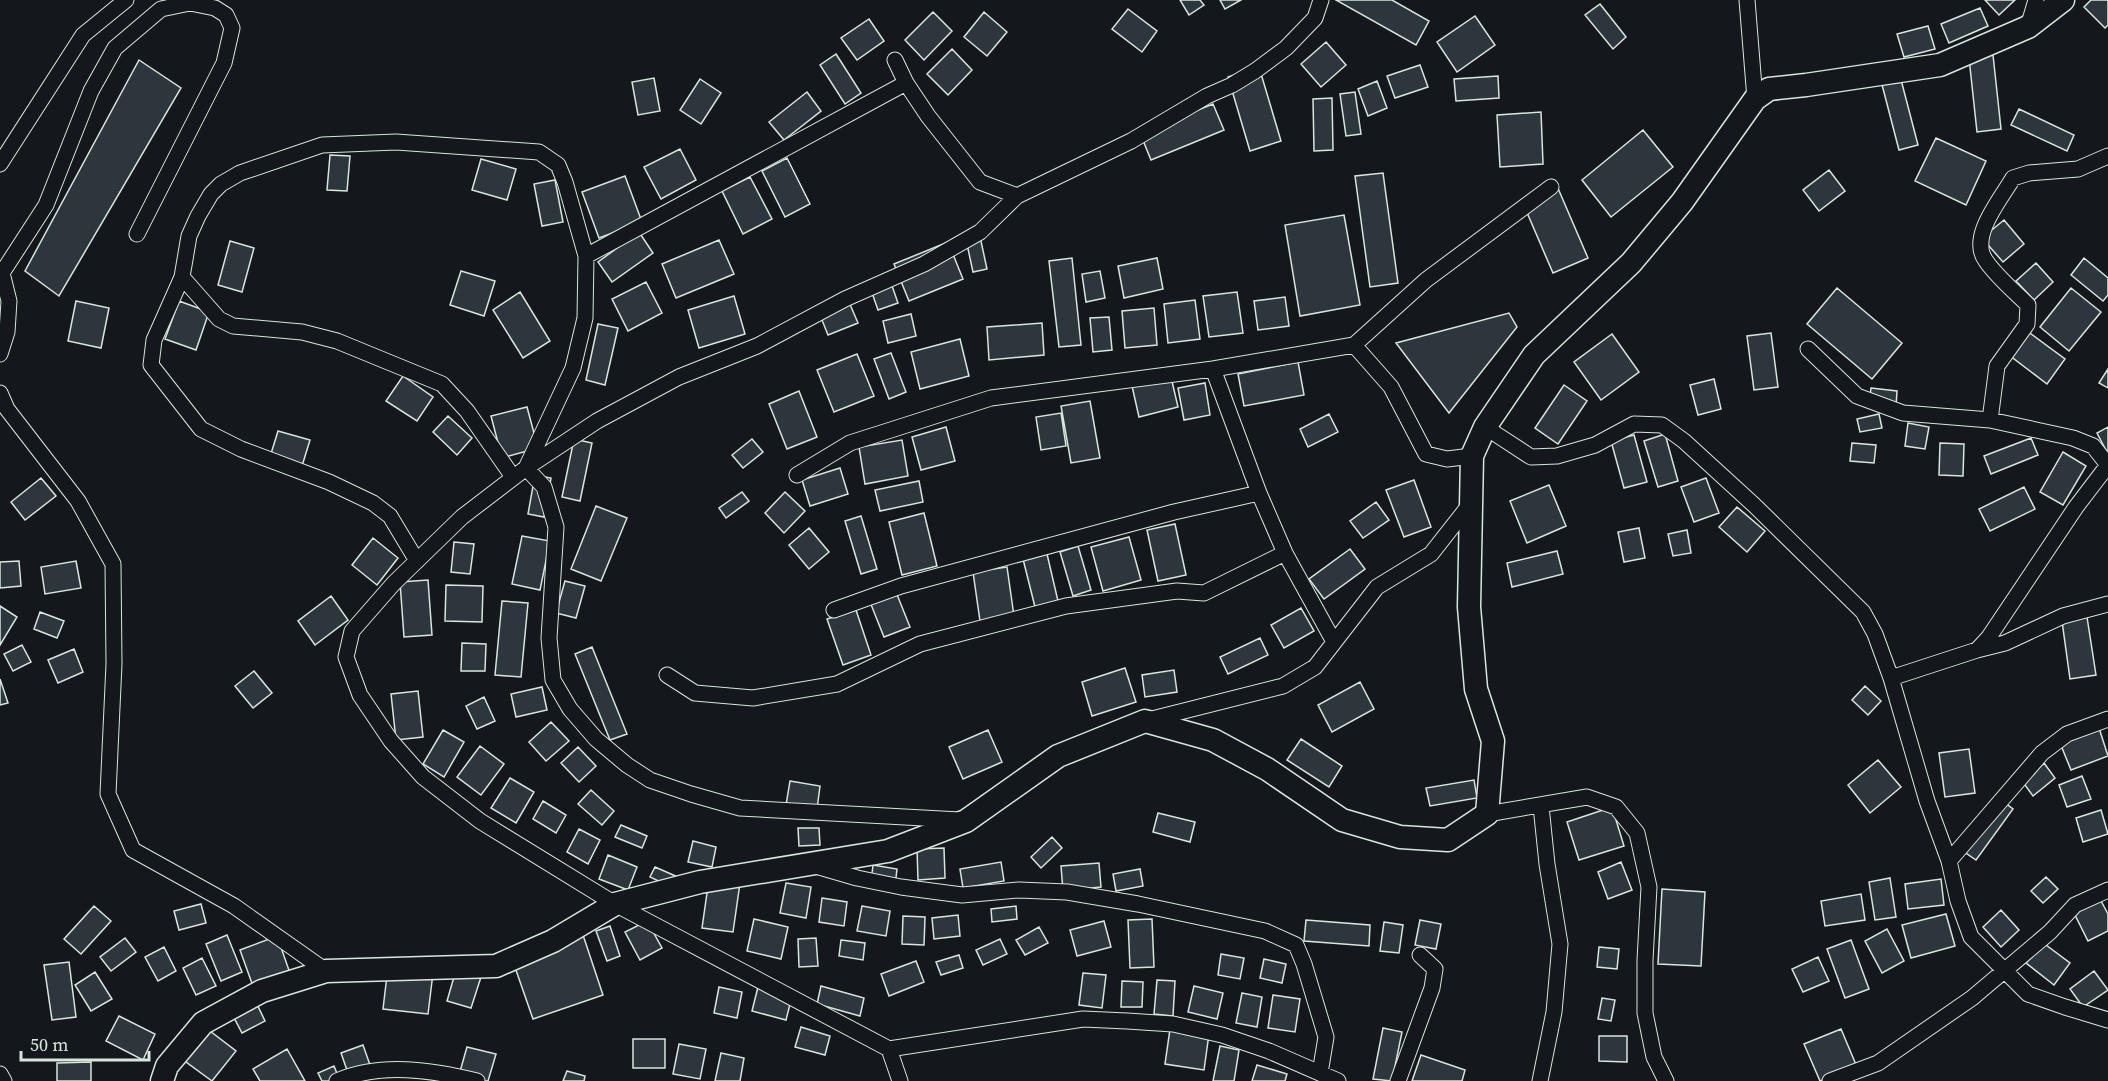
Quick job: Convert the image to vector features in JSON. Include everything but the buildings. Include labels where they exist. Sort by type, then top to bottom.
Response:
[{"type":"main road","points":[[162,1081],[167,1066],[202,1023],[262,991],[326,971],[496,966],[553,941],[615,904],[700,882],[888,851],[966,821],[1058,756],[1145,721],[1213,740],[1266,768],[1342,820],[1400,837],[1448,840],[1488,814],[1493,741],[1476,689],[1469,607],[1472,456],[1485,427],[1533,356],[1631,263],[1683,202],[1755,99],[1769,88],[1806,85],[1940,65],[2028,27],[2063,0]]},
{"type":"street","points":[[0,164],[83,35],[126,0]]},
{"type":"street","points":[[1321,0],[1315,18],[1286,48],[1255,71],[1207,96],[1131,141],[1017,196],[980,232],[924,264],[844,299],[757,346],[680,376],[597,421],[519,472],[462,517],[394,583],[351,631],[346,657],[360,695],[391,741],[423,777],[480,820],[615,904],[890,1049],[1083,1019],[1173,1024],[1222,1035],[1269,1051],[1338,1081]]},
{"type":"street","points":[[1747,0],[1755,99]]},
{"type":"street","points":[[2028,27],[2036,0]]},
{"type":"street","points":[[0,354],[7,332],[9,300],[2,273],[46,204],[91,90],[115,48],[161,9],[190,3],[215,8],[226,15],[232,28],[224,63],[137,234]]},
{"type":"street","points":[[895,60],[906,83],[928,116],[980,182],[1017,196]]},
{"type":"street","points":[[586,256],[906,83]]},
{"type":"street","points":[[417,561],[390,516],[373,502],[329,482],[241,449],[201,429],[151,364],[154,339],[182,277],[189,236],[211,194],[221,184],[240,173],[322,145],[396,142],[539,152],[558,165],[586,256],[585,318],[573,368],[519,472]]},
{"type":"street","points":[[1990,420],[1997,366],[2027,324],[2028,305],[1985,260],[1980,248],[1981,231],[2013,178],[2029,172],[2078,170],[2108,156]]},
{"type":"street","points":[[797,475],[850,443],[992,398],[1213,369],[1354,345],[1426,280],[1551,187]]},
{"type":"street","points":[[182,277],[219,319],[233,326],[302,332],[337,341],[442,384],[519,472],[544,487],[556,527],[549,638],[553,680],[570,709],[596,738],[627,765],[650,780],[740,808],[966,821]]},
{"type":"street","points":[[1354,345],[1391,387],[1426,454],[1447,459],[1472,456]]},
{"type":"street","points":[[1808,349],[1857,396],[1903,412],[1990,420],[2073,438],[2093,446],[2108,465],[2076,507],[1989,637],[1977,650]]},
{"type":"street","points":[[1213,369],[1259,493],[1285,553],[1334,642]]},
{"type":"street","points":[[0,393],[7,409],[78,501],[113,564],[114,664],[108,794],[133,850],[234,906],[326,971]]},
{"type":"street","points":[[1485,427],[1531,457],[1557,456],[1595,445],[1634,424],[1662,425],[1684,441],[1754,505],[1863,612],[1875,634],[1891,678],[1927,801],[1949,861],[1958,901],[1971,937],[2028,994],[2108,1020]]},
{"type":"street","points":[[834,610],[901,586],[1174,512],[1259,493]]},
{"type":"street","points":[[1145,721],[1283,686],[1315,668],[1377,586],[1431,554],[1471,503]]},
{"type":"street","points":[[667,675],[695,693],[753,698],[837,684],[920,644],[1055,609],[1177,591],[1204,593],[1285,553]]},
{"type":"street","points":[[1891,678],[1977,650],[2005,644],[2063,616],[2108,604]]},
{"type":"street","points":[[1949,861],[2042,753],[2067,734],[2108,719]]},
{"type":"street","points":[[1488,814],[1587,797],[1616,807],[1637,833],[1649,887],[1645,1013],[1654,1057],[1666,1081]]},
{"type":"street","points":[[1540,1081],[1554,1012],[1560,944],[1547,864],[1541,806]]},
{"type":"street","points":[[810,865],[901,887],[962,895],[1019,890],[1067,892],[1138,904],[1265,931],[1296,945],[1304,964],[1326,1037],[1320,1073]]},
{"type":"street","points":[[1830,1081],[1878,1063],[1972,998],[2050,932],[2076,905],[2108,890]]},
{"type":"street","points":[[1398,1081],[1435,969],[1420,956]]},
{"type":"street","points":[[890,1049],[900,1081]]},
{"type":"street","points":[[337,1081],[352,1075],[399,1069],[449,1074],[477,1081]]},
{"type":"street","points":[[0,1074],[4,1081]]}]
